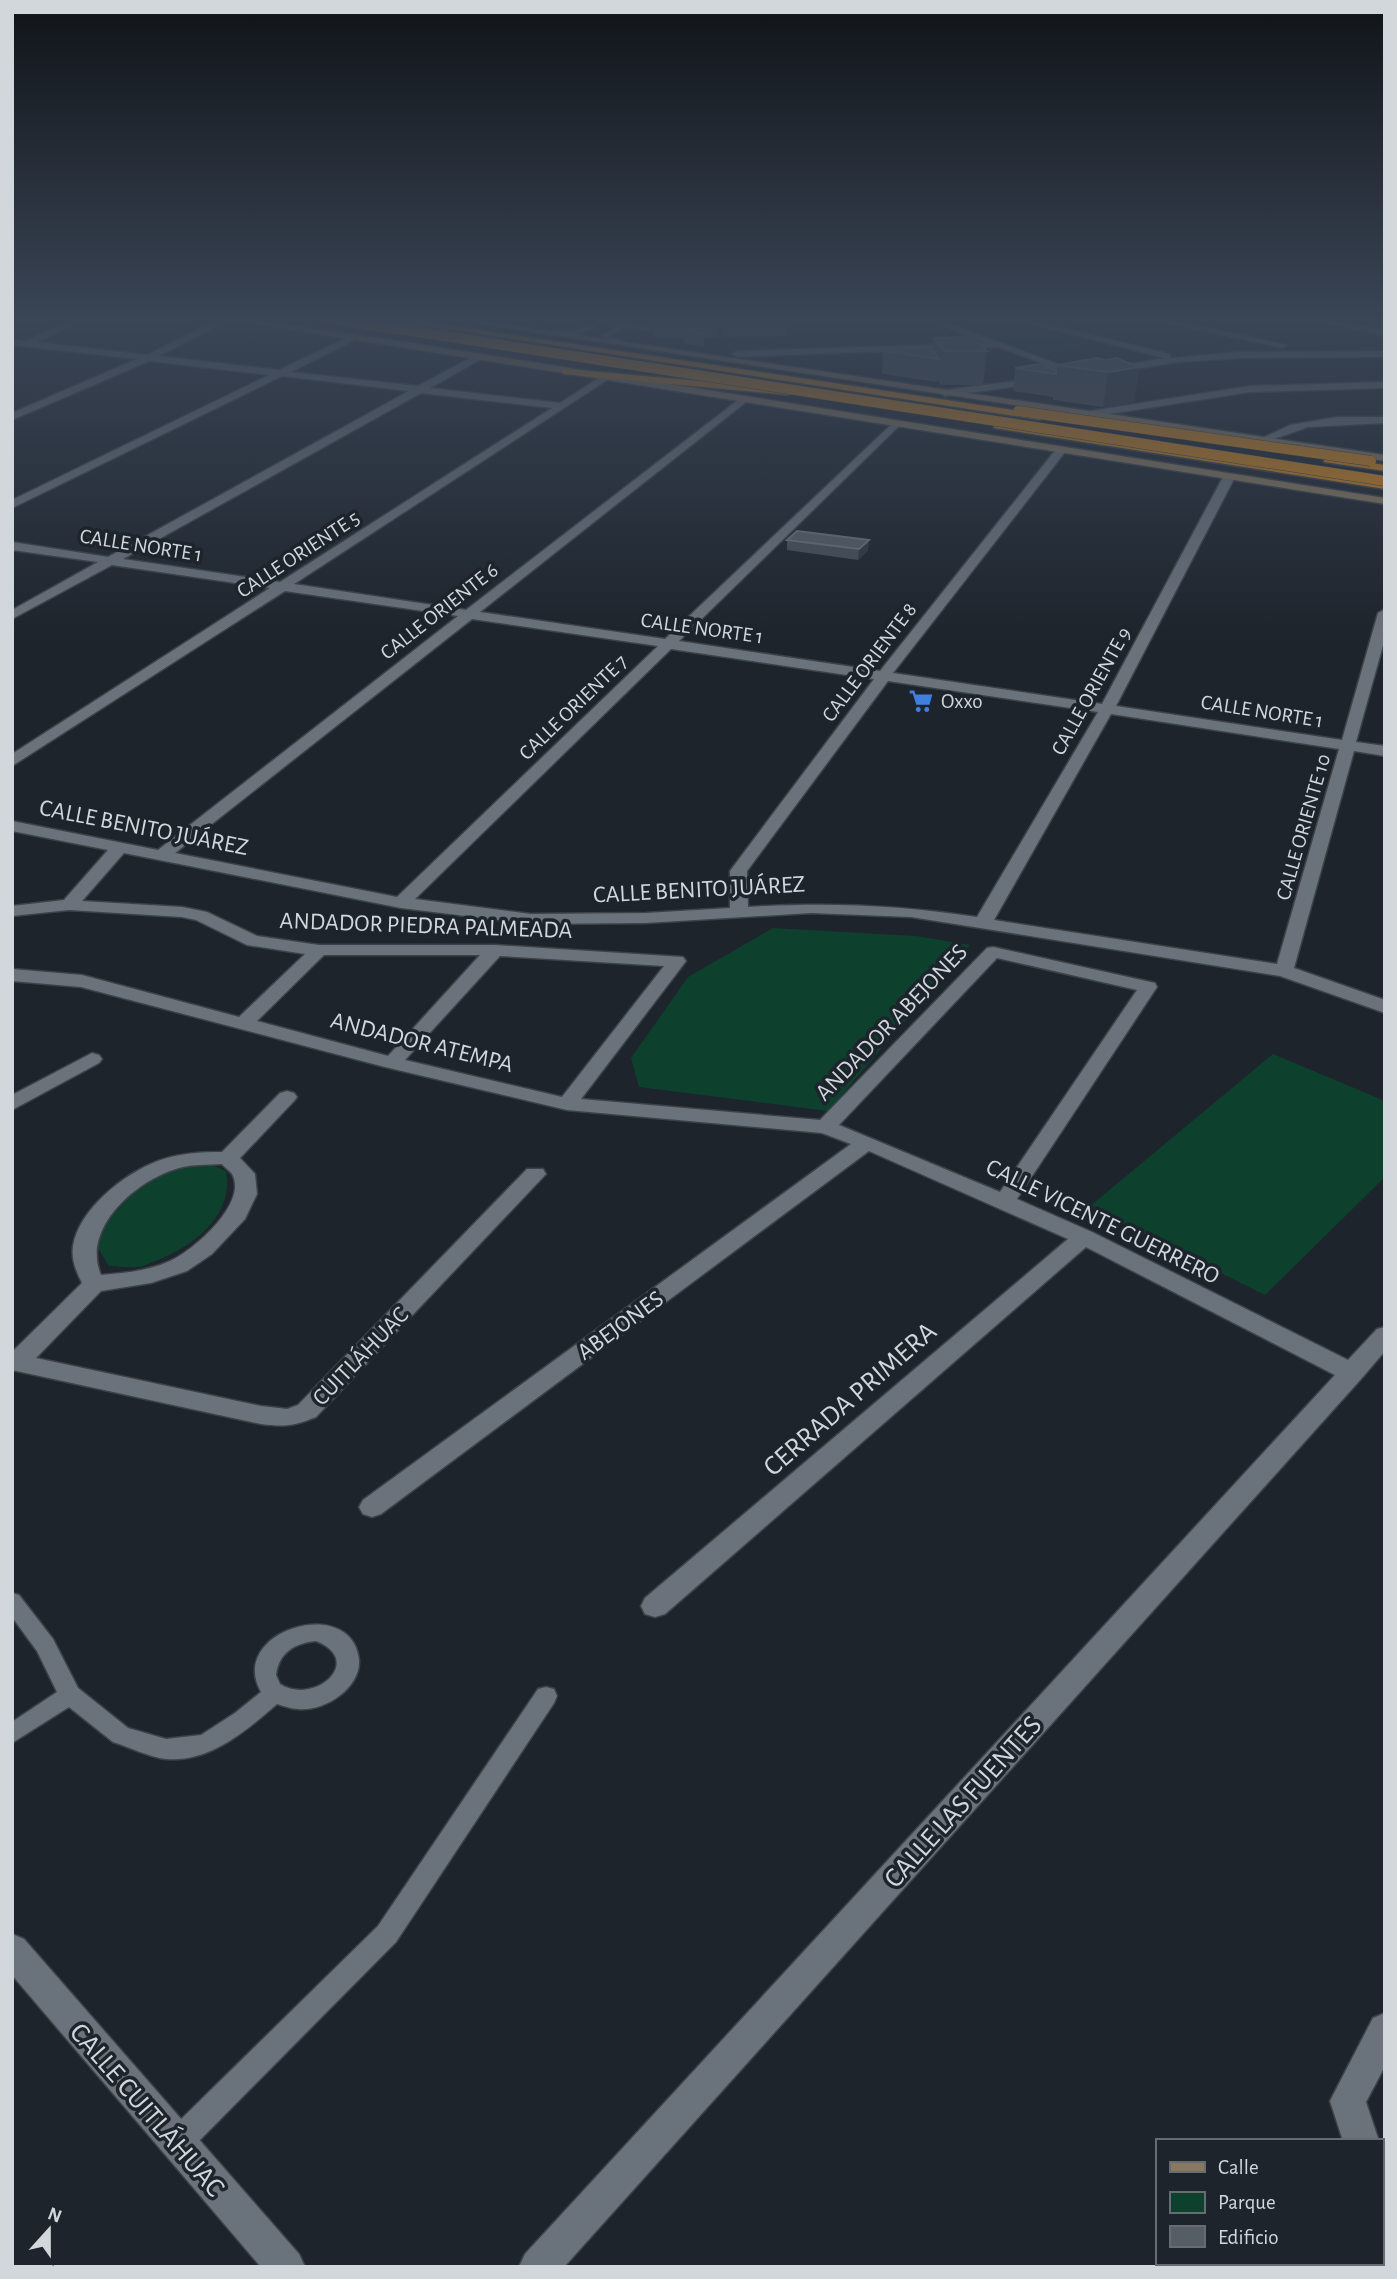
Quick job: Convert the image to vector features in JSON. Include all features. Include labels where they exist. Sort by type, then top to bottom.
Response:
[{"type":"highway","points":[[962,427],[1009,437],[1385,495]]},
{"type":"highway","points":[[1017,427],[1385,484]]},
{"type":"highway","points":[[1026,427],[1385,484]]},
{"type":"highway","points":[[1064,427],[1385,475]]},
{"type":"highway","points":[[1113,427],[1385,468]]},
{"type":"highway","points":[[1146,427],[1385,460]]},
{"type":"highway","points":[[1137,431],[1345,452]]},
{"type":"main road","points":[[916,427],[1385,501]]},
{"type":"main road","points":[[1179,427],[1385,460]]},
{"type":"street","points":[[12,505],[168,427]]},
{"type":"street","points":[[12,615],[349,427]]},
{"type":"street","name":"CALLE ORIENTE 5","points":[[12,761],[528,427]]},
{"type":"street","name":"CALLE ORIENTE 6","points":[[162,855],[707,427]]},
{"type":"street","name":"CALLE ORIENTE 7","points":[[401,903],[892,427]]},
{"type":"street","points":[[1263,440],[1287,427]]},
{"type":"street","name":"CALLE ORIENTE 8","points":[[740,911],[738,871],[884,676],[1061,450]]},
{"type":"street","name":"CALLE ORIENTE 9","points":[[984,922],[1107,709],[1229,477]]},
{"type":"street","name":"CALLE NORTE 1","points":[[12,546],[1385,751]]},
{"type":"street","name":"CALLE ORIENTE 10","points":[[1284,971],[1385,613]]},
{"type":"street","name":"CALLE BENITO JUÁREZ","points":[[12,826],[401,903],[531,919],[646,919],[811,908],[911,912],[1284,971],[1385,1006]]},
{"type":"street","points":[[69,905],[120,847]]},
{"type":"street","name":"ANDADOR PIEDRA PALMEADA","points":[[12,911],[69,905],[182,912],[201,916],[253,941],[319,950],[495,950],[677,961],[567,1104]]},
{"type":"street","points":[[244,1023],[319,950]]},
{"type":"street","points":[[392,1063],[495,950]]},
{"type":"street","name":"ANDADOR ABEJONES","points":[[825,1127],[993,952],[1148,987],[1005,1202]]},
{"type":"street","name":"ANDADOR ATEMPA","points":[[12,975],[82,981],[392,1063],[567,1104],[825,1127]]},
{"type":"street","points":[[12,1104],[92,1059]]},
{"type":"street","points":[[228,1158],[287,1097]]},
{"type":"street","name":"CALLE VICENTE GUERRERO","points":[[825,1127],[867,1142],[1084,1237],[1352,1373]]},
{"type":"street","name":"ABEJONES","points":[[372,1507],[867,1142]]},
{"type":"street","points":[[15,1361],[94,1284],[143,1278],[179,1266],[204,1249],[237,1214],[246,1194],[244,1174],[228,1158],[196,1157],[166,1164],[140,1178],[96,1221],[85,1242],[84,1263],[94,1284]]},
{"type":"street","name":"CUITLÁHUAC","points":[[15,1361],[261,1415],[288,1418],[307,1411],[536,1174]]},
{"type":"street","name":"CERRADA PRIMERA","points":[[655,1606],[1084,1237]]},
{"type":"street","name":"CALLE LAS FUENTES","points":[[538,2267],[1385,1335]]},
{"type":"street","name":"CALLE CUITLÁHUAC","points":[[12,1950],[286,2267]]},
{"type":"street","points":[[1361,2139],[1348,2101],[1385,2030]]},
{"type":"lane","points":[[12,1601],[45,1645],[70,1695],[121,1735],[166,1749],[205,1744],[243,1720],[275,1693]]},
{"type":"lane","points":[[12,1734],[70,1695]]},
{"type":"lane","points":[[177,2143],[387,1934],[546,1696]]},
{"type":"green space","points":[[773,928],[916,936],[970,945],[828,1111],[639,1087],[631,1058],[688,977]]},
{"type":"green space","points":[[1273,1054],[1385,1101],[1385,1177],[1265,1295],[1089,1207]]},
{"type":"green space","points":[[191,1164],[210,1164],[226,1171],[227,1187],[218,1215],[198,1237],[172,1254],[140,1267],[109,1266],[98,1248],[103,1225],[130,1196],[159,1176]]},
{"type":"building","points":[[797,531],[869,540],[859,549],[787,540]]},
{"type":"place","name":"Oxxo","points":[[921,701]]}]
